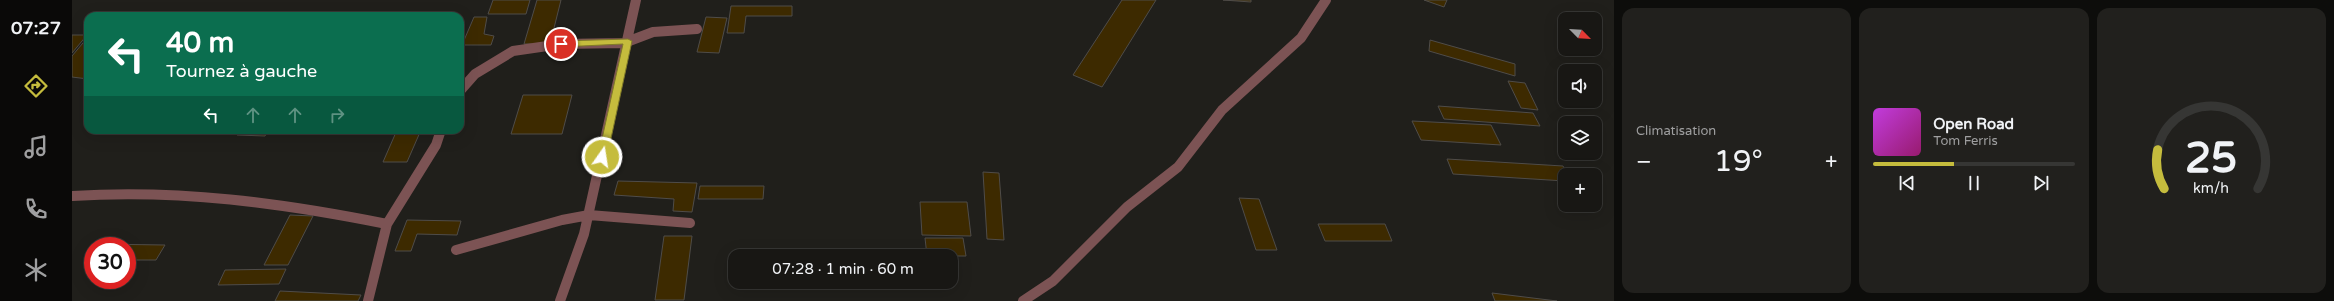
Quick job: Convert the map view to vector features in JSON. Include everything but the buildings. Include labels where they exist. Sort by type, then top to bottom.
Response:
[{"type":"street","points":[[560,301],[584,234],[636,0]]},
{"type":"street","points":[[1022,301],[1053,281],[1127,208],[1178,167],[1222,110],[1301,38],[1326,0]]},
{"type":"street","points":[[464,86],[475,74],[513,51],[561,44],[628,41],[653,32],[697,28]]},
{"type":"street","points":[[368,301],[387,224],[436,145],[440,134]]},
{"type":"street","points":[[72,196],[119,192],[210,196],[344,215],[387,224]]},
{"type":"street","points":[[456,250],[562,220],[588,216],[616,216],[690,222]]},
{"type":"route","points":[[561,44],[624,43],[628,41],[602,157]]}]
